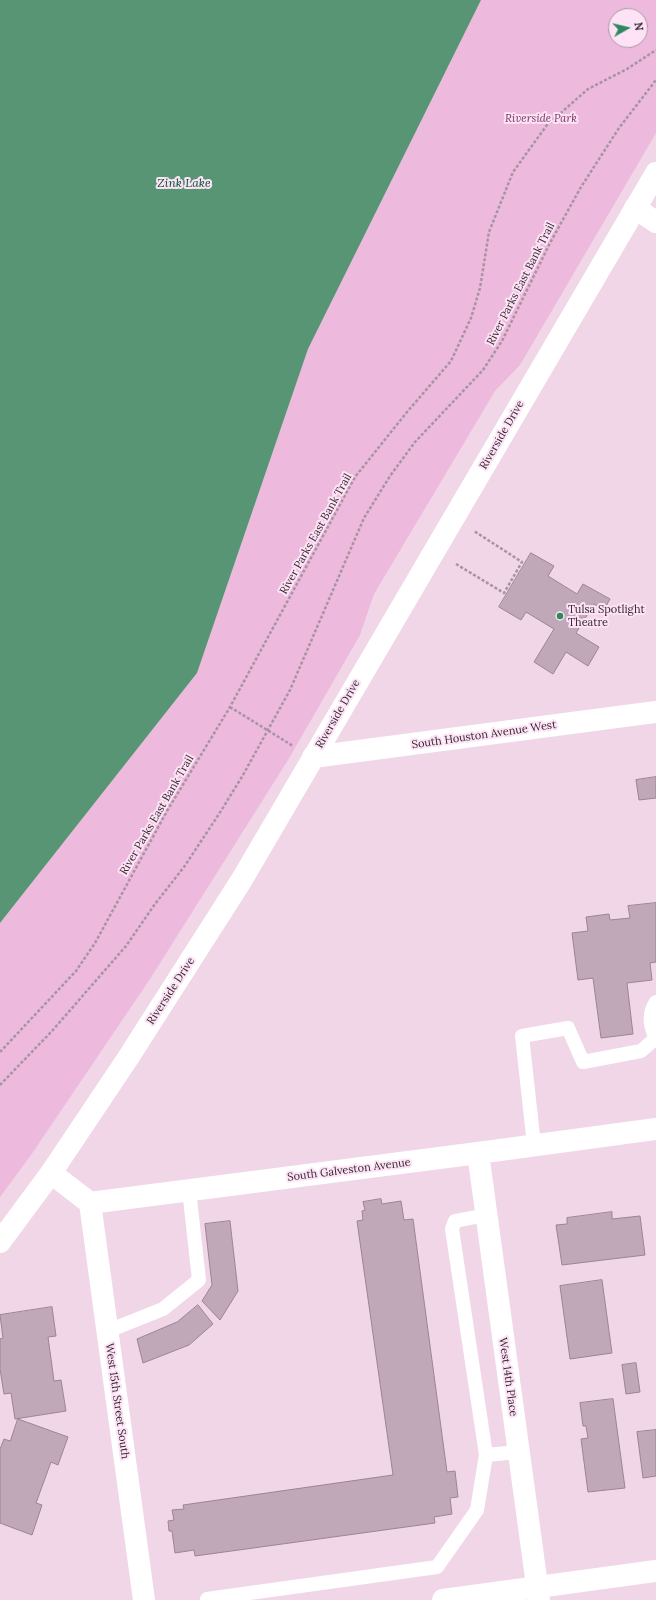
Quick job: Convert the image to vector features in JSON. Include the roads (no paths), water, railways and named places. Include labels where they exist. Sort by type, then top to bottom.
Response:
[{"type":"street","name":"Riverside Drive","points":[[0,1242],[51,1173],[128,1058],[237,887],[656,173]]},
{"type":"street","points":[[635,208],[656,222]]},
{"type":"street","name":"South Houston Avenue West","points":[[313,758],[656,712]]},
{"type":"street","name":"South Galveston Avenue","points":[[90,1203],[656,1129]]},
{"type":"street","name":"West 14th Place","points":[[478,1153],[538,1594]]},
{"type":"street","points":[[51,1173],[90,1203]]},
{"type":"street","name":"West 15th Street South","points":[[90,1203],[144,1600]]},
{"type":"street","points":[[443,1600],[538,1594],[656,1571]]},
{"type":"lane","points":[[534,1145],[522,1036],[568,1028],[583,1062],[642,1051],[656,1038],[651,1028],[650,1018],[652,1008],[656,1002]]},
{"type":"lane","points":[[108,1331],[163,1309],[199,1280],[189,1190]]},
{"type":"lane","points":[[207,1600],[207,1598],[438,1567],[477,1510],[486,1455],[452,1229],[455,1221],[486,1216]]},
{"type":"lane","points":[[486,1455],[518,1452]]},
{"type":"water","name":"Zink Lake","points":[[0,0],[481,0],[308,349],[197,673],[0,923]]},
{"type":"place","name":"Tulsa Spotlight Theatre","points":[[560,616]]},
{"type":"park label","name":"Riverside Park","points":[[541,119]]}]
